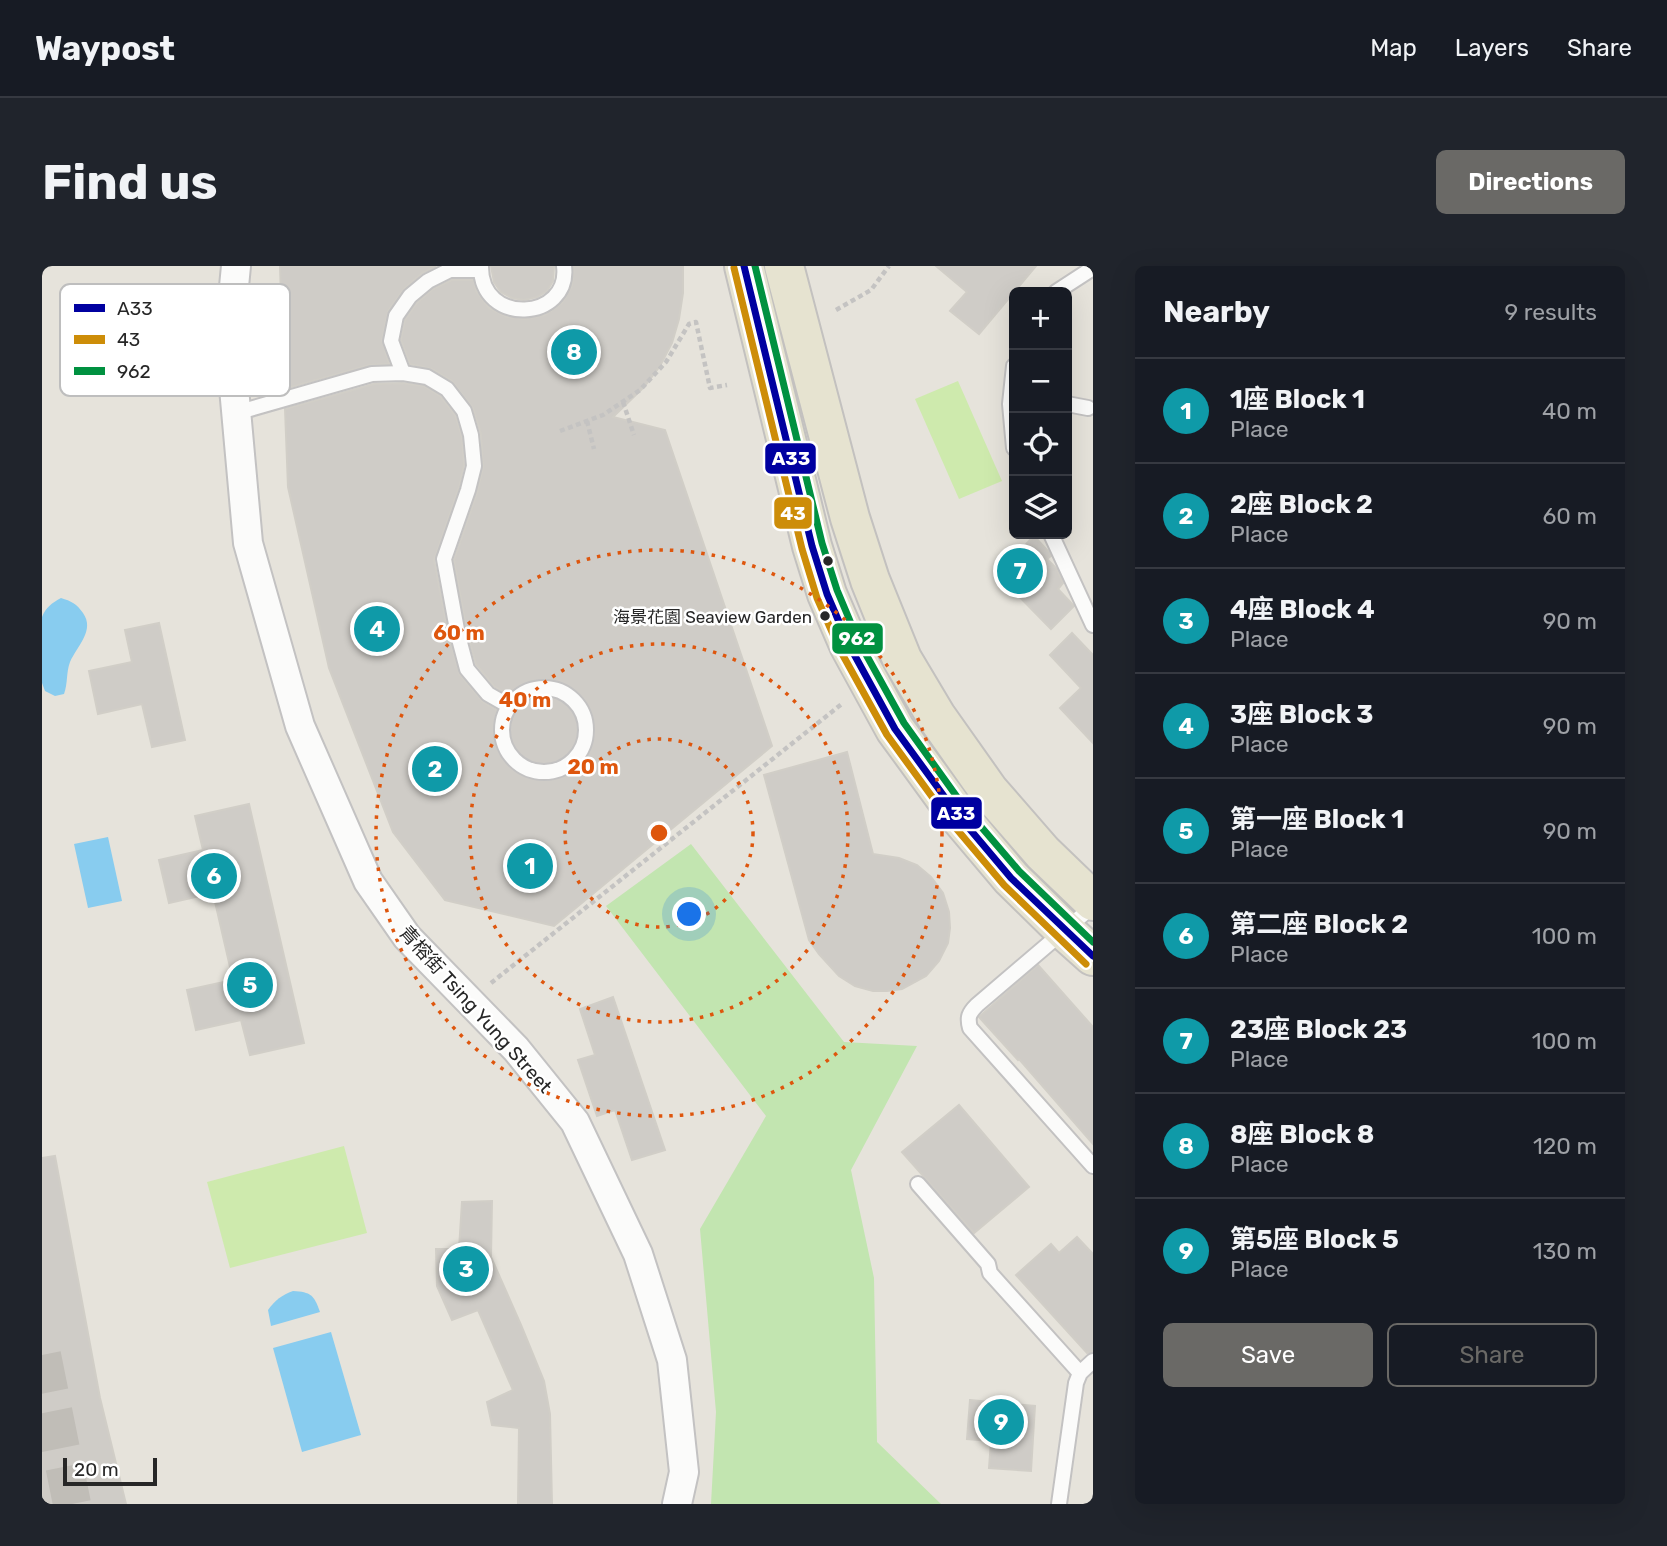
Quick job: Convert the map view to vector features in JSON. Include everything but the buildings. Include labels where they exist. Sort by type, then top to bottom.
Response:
[{"type":"main road","points":[[744,266],[811,546],[827,594],[849,645],[895,729],[957,814],[1011,878],[1093,956]]},
{"type":"main road","points":[[784,266],[850,518],[870,580],[902,659],[936,716],[989,791],[1043,853],[1093,903]]},
{"type":"street","name":"青榕街 Tsing Yung Street","points":[[234,284],[236,266]]},
{"type":"street","name":"青榕街 Tsing Yung Street","points":[[235,396],[248,543],[300,726],[368,881],[407,936],[516,1049],[575,1122],[638,1254],[673,1360],[684,1472],[677,1504]]},
{"type":"lane","points":[[403,373],[391,341],[396,316],[410,296],[428,281],[450,270],[481,268],[483,282],[499,303],[513,309],[527,310],[542,306],[553,298],[561,286],[565,266]]},
{"type":"lane","points":[[1064,287],[1093,268]]},
{"type":"lane","points":[[236,413],[372,374],[403,373],[427,377],[447,389],[464,411],[471,435],[474,466],[444,559],[458,635],[467,669],[488,694],[509,706]]},
{"type":"lane","points":[[1072,405],[1088,408]]},
{"type":"lane","points":[[1053,539],[1093,625]]},
{"type":"lane","points":[[556,689],[568,695],[579,706],[585,719],[583,747],[574,759],[562,768],[548,772],[534,771],[521,765],[510,755],[504,744],[503,718],[509,706],[518,696],[530,690],[556,689]]},
{"type":"lane","points":[[1093,903],[1065,931],[977,1005],[968,1018],[970,1028],[1093,1166]]},
{"type":"lane","points":[[918,1184],[988,1264],[990,1273],[1080,1373]]},
{"type":"lane","points":[[1059,1504],[1076,1383],[1080,1373],[1093,1361]]},
{"type":"path","points":[[836,310],[871,290],[889,266]]},
{"type":"path","points":[[560,431],[603,415],[640,390],[666,362],[689,324],[696,323],[710,388],[727,386]]},
{"type":"path","points":[[623,402],[634,435]]},
{"type":"path","points":[[587,421],[594,449]]},
{"type":"path","points":[[468,1001],[848,699]]},
{"type":"green space","points":[[958,381],[1002,481],[959,499],[915,399]]},
{"type":"green space","points":[[691,844],[844,1042],[917,1046],[851,1170],[874,1278],[877,1442],[941,1504],[711,1504],[716,1412],[700,1229],[766,1116],[606,906]]},
{"type":"green space","points":[[344,1146],[367,1233],[230,1268],[207,1182]]},
{"type":"water","points":[[61,598],[78,607],[87,625],[84,638],[70,662],[64,694],[55,696],[45,691],[42,683],[42,617],[50,606]]},
{"type":"water","points":[[108,837],[122,901],[88,908],[74,844]]},
{"type":"water","points":[[293,1291],[311,1296],[320,1312],[271,1326],[268,1310],[279,1298]]},
{"type":"water","points":[[331,1332],[361,1435],[302,1452],[273,1348]]},
{"type":"tunnel","points":[[42,1355],[72,1504]]},
{"type":"transit line","name":"A33","points":[[744,266],[812,546],[827,594],[849,645],[895,729],[957,814],[1011,878],[1093,956]]},
{"type":"transit line","name":"962","points":[[755,266],[822,543],[837,590],[858,640],[904,723],[965,808],[1019,871],[1093,942]]},
{"type":"transit line","name":"43","points":[[734,268],[802,549],[817,598],[840,650],[887,735],[949,820],[1004,885],[1086,964]]},
{"type":"place","name":"8座 Block 8","points":[[574,352]]},
{"type":"place","name":"23座 Block 23","points":[[1020,571]]},
{"type":"place","name":"海景花園 Seaview Garden","points":[[825,616]]},
{"type":"place","name":"3座 Block 3","points":[[377,629]]},
{"type":"place","name":"2座 Block 2","points":[[435,769]]},
{"type":"place","name":"1座 Block 1","points":[[530,866]]},
{"type":"place","name":"第二座 Block 2","points":[[214,876]]},
{"type":"place","name":"第一座 Block 1","points":[[250,985]]},
{"type":"place","name":"4座 Block 4","points":[[466,1269]]},
{"type":"place","name":"第5座 Block 5","points":[[1001,1422]]}]
